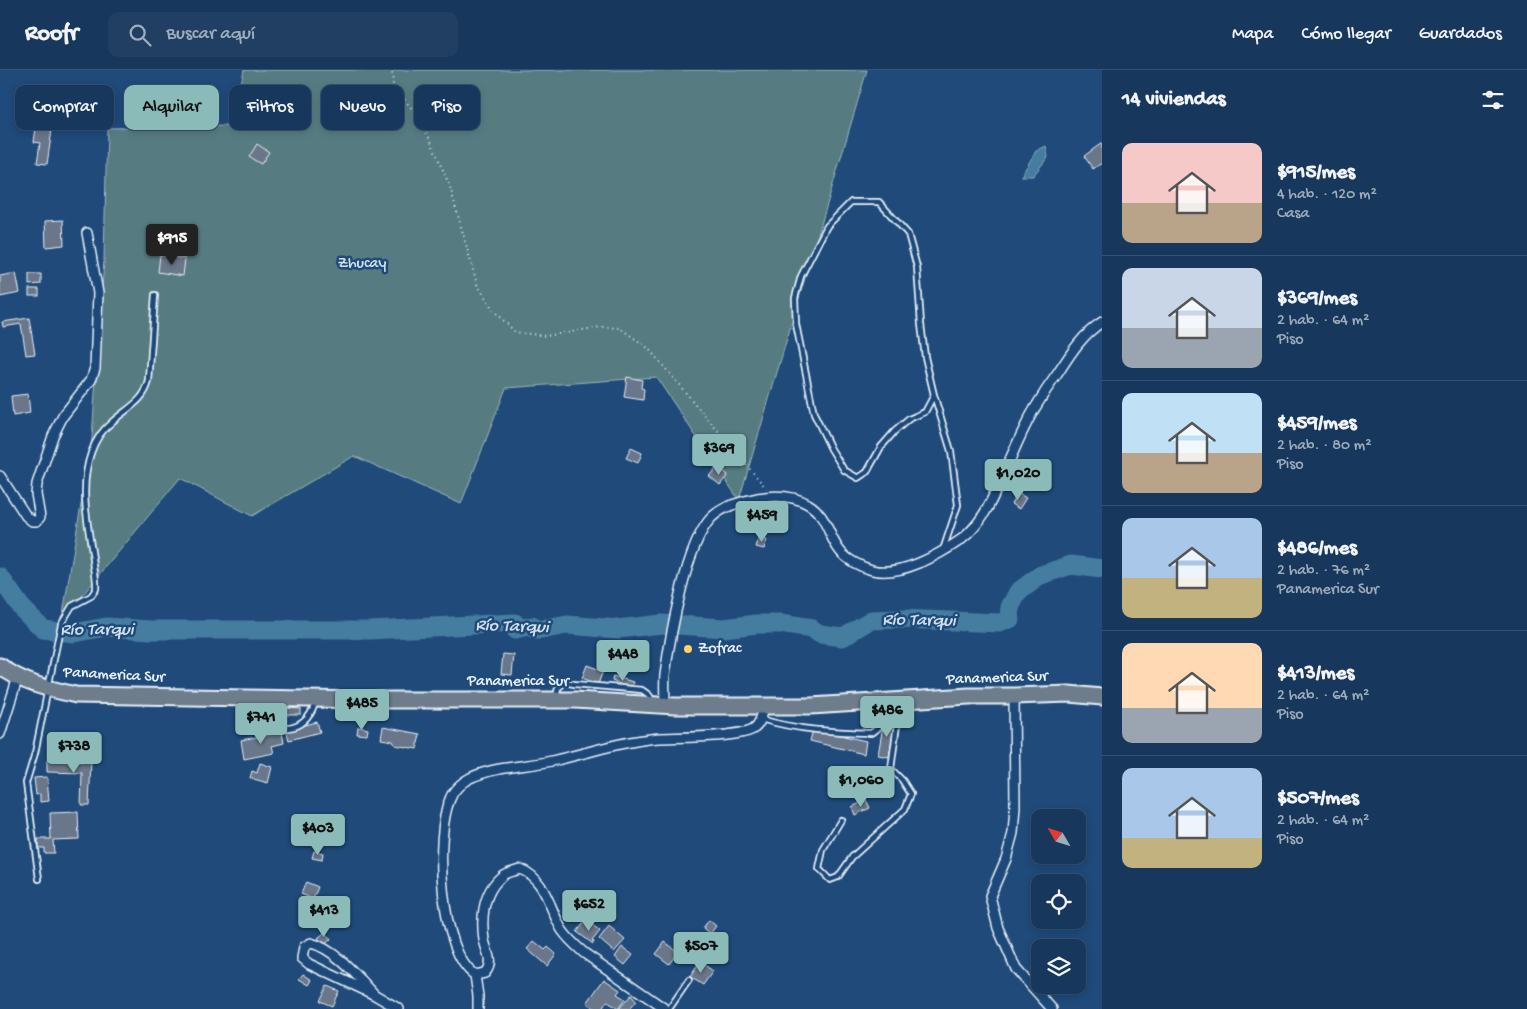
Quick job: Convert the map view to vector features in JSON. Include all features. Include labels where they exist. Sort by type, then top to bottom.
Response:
[{"type":"highway","name":"Panamerica Sur","points":[[0,666],[18,677],[47,689],[76,695],[555,700],[762,712],[811,706],[969,696],[1069,694],[1102,697]]},
{"type":"street","points":[[0,476],[26,516],[32,521],[37,520],[40,517],[36,494],[37,484],[53,436],[63,416],[91,380],[96,368],[98,293],[86,233]]},
{"type":"street","points":[[660,705],[673,633],[690,557],[699,536],[712,518],[724,508],[739,502],[772,496],[791,498],[809,504],[821,516],[840,550],[855,563],[869,570],[890,571],[922,562],[942,552],[964,537],[984,516],[1034,409],[1078,343],[1102,322]]},
{"type":"street","points":[[0,734],[18,677]]},
{"type":"street","points":[[1014,696],[1013,833],[1006,859],[990,896],[998,928],[1016,969],[1052,1009]]},
{"type":"street","points":[[664,1009],[572,943],[563,931],[548,898],[536,879],[528,872],[520,869],[503,875],[490,889],[482,913],[484,939],[490,960],[489,968],[485,973],[475,975],[467,970],[460,960],[450,927],[443,897],[441,877],[442,836],[450,797],[461,783],[471,777],[503,767],[550,762],[621,743],[657,738],[724,735],[748,731],[754,729],[762,712]]},
{"type":"street","points":[[375,995],[349,968],[328,951],[311,943],[304,947],[302,958],[309,964],[375,995],[399,1009]]},
{"type":"street","points":[[475,975],[478,1009]]},
{"type":"lane","points":[[934,395],[925,412],[909,419],[895,431],[881,447],[867,472],[858,478],[844,470],[831,449],[814,414],[796,324],[795,298],[801,276],[827,226],[851,202],[879,202],[908,234],[917,267],[925,357],[951,451],[958,505],[942,552]]},
{"type":"lane","points":[[39,879],[26,783],[35,753],[61,624],[72,606],[91,596],[96,589],[85,499],[88,462],[96,440],[104,430],[113,420],[135,405],[146,393],[150,381],[155,295]]},
{"type":"lane","points":[[256,698],[260,717],[273,726],[284,729],[294,727],[305,721],[312,712],[316,699]]},
{"type":"lane","points":[[762,712],[786,725],[842,732],[871,733],[878,728],[880,701]]},
{"type":"lane","points":[[841,820],[823,850],[820,869],[830,880],[838,876],[852,857],[905,809],[912,794],[891,769],[900,701]]},
{"type":"lane","points":[[669,1009],[689,980]]},
{"type":"path","points":[[395,70],[392,72],[393,86],[416,114],[431,141],[450,187],[477,284],[494,311],[515,332],[546,336],[601,327],[620,328],[648,348],[772,496]]},
{"type":"green space","name":"Zhucay","points":[[244,70],[867,70],[739,500],[656,377],[506,388],[461,504],[354,456],[252,516],[180,478],[62,620],[92,438],[104,259],[107,130],[124,128],[124,130],[219,130],[219,126],[229,126],[229,130],[311,130],[311,85],[241,85]]},
{"type":"water","points":[[1046,146],[1048,157],[1033,176],[1021,176],[1036,151]]},
{"type":"building","points":[[36,130],[52,130],[47,164],[37,163],[40,143],[34,142]]},
{"type":"building","points":[[1102,143],[1102,163],[1093,169],[1084,156]]},
{"type":"building","points":[[257,144],[269,152],[261,164],[249,157]]},
{"type":"building","points":[[63,220],[64,245],[46,247],[45,221]]},
{"type":"building","points":[[160,255],[185,259],[183,276],[158,272]]},
{"type":"building","points":[[16,273],[20,293],[0,297],[0,276]]},
{"type":"building","points":[[29,274],[41,274],[41,284],[29,285]]},
{"type":"building","points":[[29,289],[39,289],[39,296],[29,296]]},
{"type":"building","points":[[29,318],[35,354],[26,355],[21,324],[3,327],[2,322]]},
{"type":"building","points":[[627,377],[642,380],[641,388],[644,389],[643,400],[624,397]]},
{"type":"building","points":[[28,394],[30,413],[13,416],[11,396]]},
{"type":"building","points":[[631,448],[642,453],[638,463],[626,458]]},
{"type":"building","points":[[718,466],[728,475],[720,485],[709,476]]},
{"type":"building","points":[[1018,493],[1026,498],[1019,509],[1011,504]]},
{"type":"building","points":[[759,538],[767,540],[764,549],[756,547]]},
{"type":"building","points":[[503,654],[514,655],[512,675],[501,674]]},
{"type":"building","points":[[587,665],[603,671],[598,684],[582,678]]},
{"type":"building","points":[[613,676],[633,682],[631,688],[612,681]]},
{"type":"building","points":[[286,708],[301,709],[301,715],[286,715]]},
{"type":"building","points":[[884,720],[895,721],[889,757],[878,755]]},
{"type":"building","points":[[317,722],[320,732],[289,740],[286,730]]},
{"type":"building","points":[[358,727],[368,729],[367,735],[357,734]]},
{"type":"building","points":[[383,727],[420,734],[417,749],[395,745],[393,741],[381,739]]},
{"type":"building","points":[[813,729],[866,741],[864,754],[810,741]]},
{"type":"building","points":[[282,732],[284,743],[272,746],[274,753],[244,759],[241,740]]},
{"type":"building","points":[[47,760],[91,762],[89,805],[81,805],[82,773],[47,772]]},
{"type":"building","points":[[260,763],[272,767],[268,783],[250,778],[252,771],[257,773]]},
{"type":"building","points":[[47,777],[49,801],[40,802],[40,794],[36,795],[34,778]]},
{"type":"building","points":[[866,800],[870,808],[855,815],[852,807]]},
{"type":"building","points":[[78,812],[79,839],[53,840],[54,853],[44,853],[44,848],[38,848],[38,839],[51,839],[50,813]]},
{"type":"building","points":[[314,851],[323,853],[322,860],[312,858]]},
{"type":"building","points":[[306,882],[318,887],[313,899],[301,894]]},
{"type":"building","points":[[586,920],[600,931],[592,941],[594,942],[593,944],[577,932]]},
{"type":"building","points":[[709,920],[716,926],[710,934],[703,928]]},
{"type":"building","points":[[609,926],[625,940],[614,952],[599,939]]},
{"type":"building","points":[[325,932],[331,939],[324,945],[318,938]]},
{"type":"building","points":[[717,938],[724,940],[720,958],[712,956]]},
{"type":"building","points":[[534,941],[545,950],[548,947],[556,954],[547,966],[527,949]]},
{"type":"building","points":[[665,942],[678,952],[669,964],[656,954]]},
{"type":"building","points":[[622,947],[633,955],[625,965],[615,957]]},
{"type":"building","points":[[700,962],[713,971],[703,985],[690,977]]},
{"type":"building","points":[[303,974],[312,980],[309,985],[299,979]]},
{"type":"building","points":[[604,979],[620,990],[617,994],[625,999],[618,1009],[607,1001],[602,1009],[595,1009],[587,1003]]},
{"type":"building","points":[[327,986],[339,991],[332,1006],[320,1001]]},
{"type":"building","points":[[631,995],[636,1001],[629,1009],[619,1009]]},
{"type":"waterway","name":"Río Tarqui","points":[[0,577],[21,607],[43,629],[74,633],[106,627],[151,630],[369,630],[515,623],[515,630],[532,626],[536,631],[567,625],[618,629],[661,624],[724,628],[757,624],[780,624],[812,629],[820,634],[843,637],[871,620],[901,619],[1000,623],[1010,619],[1010,607],[1018,592],[1041,575],[1071,565],[1102,569]]},
{"type":"place","name":"Zofrac","points":[[688,649]]}]
